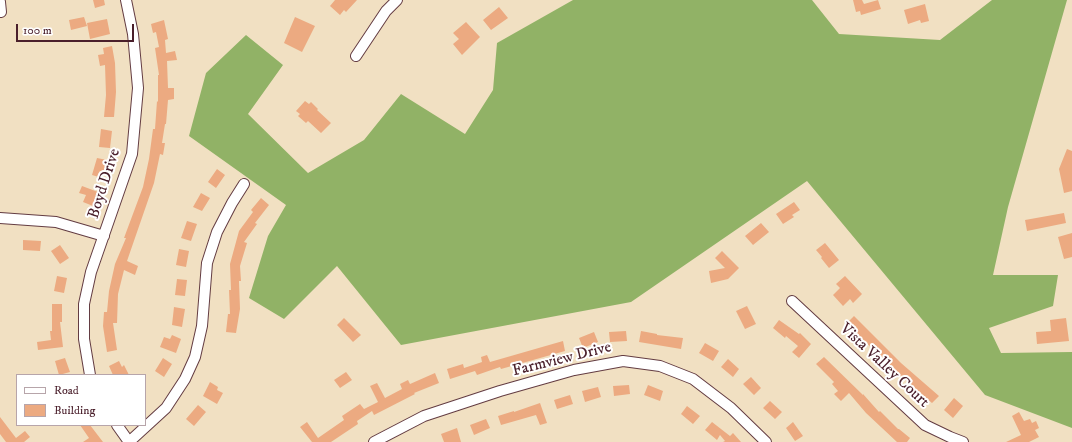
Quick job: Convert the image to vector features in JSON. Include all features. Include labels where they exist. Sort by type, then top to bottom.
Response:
[{"type":"street","name":"Boyd Drive","points":[[90,374],[84,339],[84,304],[91,272],[132,154],[133,147],[138,88],[134,34],[126,0]]},
{"type":"street","points":[[356,56],[386,11],[397,0]]},
{"type":"street","points":[[0,2],[0,12]]},
{"type":"street","points":[[118,426],[129,442],[166,408],[189,372],[195,357],[202,326],[207,263],[217,232],[244,184]]},
{"type":"street","points":[[0,218],[56,222],[104,236]]},
{"type":"street","name":"Vista Valley Court","points":[[792,301],[925,425],[963,442]]},
{"type":"street","name":"Farmview Drive","points":[[374,442],[424,416],[500,391],[574,370],[623,361],[660,366],[693,379],[731,408],[766,442]]},
{"type":"green space","points":[[573,0],[812,0],[839,34],[940,40],[992,0],[1067,0],[1008,207],[993,275],[1058,275],[1053,306],[989,328],[1001,353],[1072,352],[1072,428],[985,395],[807,181],[631,302],[401,345],[337,266],[284,319],[249,298],[268,236],[286,205],[189,136],[206,73],[246,35],[283,65],[248,114],[308,173],[364,140],[401,94],[465,134],[493,90],[497,43]]},
{"type":"building","points":[[93,0],[104,0],[105,5],[95,8]]},
{"type":"building","points":[[335,0],[357,0],[346,12],[344,10],[340,15],[330,6]]},
{"type":"building","points":[[853,0],[862,0],[864,4],[878,0],[881,9],[861,15],[860,11],[856,12]]},
{"type":"building","points":[[925,4],[929,21],[921,23],[920,20],[908,24],[904,10]]},
{"type":"building","points":[[499,7],[508,18],[491,30],[483,20]]},
{"type":"building","points":[[84,17],[87,26],[71,30],[69,20]]},
{"type":"building","points":[[295,17],[315,26],[302,52],[284,43]]},
{"type":"building","points":[[107,19],[110,34],[90,39],[87,23]]},
{"type":"building","points":[[164,20],[168,39],[165,40],[166,53],[175,51],[177,60],[167,61],[168,88],[174,88],[174,99],[168,100],[166,124],[162,143],[165,143],[163,155],[160,154],[154,183],[127,261],[138,266],[135,275],[124,270],[118,294],[117,323],[113,323],[117,350],[107,352],[103,326],[104,312],[107,312],[109,291],[115,264],[126,238],[124,238],[143,187],[153,129],[155,129],[159,75],[155,48],[159,47],[156,32],[153,33],[151,24]]},
{"type":"building","points":[[466,22],[480,37],[462,55],[453,44],[459,39],[453,33]]},
{"type":"building","points":[[112,46],[115,63],[116,92],[114,117],[104,117],[106,95],[105,65],[100,66],[98,55],[104,54],[103,48]]},
{"type":"building","points":[[305,101],[309,104],[311,102],[331,123],[321,133],[308,121],[306,123],[298,116],[300,114],[296,111]]},
{"type":"building","points":[[101,129],[112,131],[110,148],[99,147]]},
{"type":"building","points":[[1067,149],[1072,151],[1072,191],[1064,193],[1059,169]]},
{"type":"building","points":[[97,158],[107,160],[102,178],[92,175]]},
{"type":"building","points":[[217,169],[225,175],[216,188],[208,182]]},
{"type":"building","points":[[82,186],[98,192],[93,206],[83,202],[86,195],[79,193]]},
{"type":"building","points":[[201,193],[210,198],[202,211],[193,207]]},
{"type":"building","points":[[261,198],[269,205],[255,223],[257,224],[244,242],[247,243],[240,266],[240,309],[236,333],[226,332],[228,314],[230,314],[230,264],[239,231],[253,212],[251,210]]},
{"type":"building","points":[[794,202],[800,210],[792,215],[794,217],[783,224],[776,214]]},
{"type":"building","points":[[1064,213],[1066,223],[1027,231],[1025,220]]},
{"type":"building","points":[[187,221],[197,224],[191,241],[181,238]]},
{"type":"building","points":[[761,223],[769,232],[753,245],[745,236]]},
{"type":"building","points":[[1072,233],[1072,257],[1064,259],[1058,237]]},
{"type":"building","points":[[23,240],[41,241],[40,251],[23,250]]},
{"type":"building","points":[[825,243],[839,260],[829,268],[816,250]]},
{"type":"building","points":[[60,245],[69,258],[60,264],[51,251]]},
{"type":"building","points":[[179,249],[189,251],[186,267],[176,265]]},
{"type":"building","points":[[722,251],[739,268],[728,279],[711,283],[709,271],[725,268],[715,258]]},
{"type":"building","points":[[57,276],[67,278],[64,293],[54,291]]},
{"type":"building","points":[[845,276],[862,294],[853,303],[850,299],[843,306],[833,295],[840,288],[836,284]]},
{"type":"building","points":[[177,279],[187,280],[185,296],[175,295]]},
{"type":"building","points":[[52,304],[62,304],[62,322],[60,322],[63,347],[38,350],[37,342],[51,340],[50,331],[52,331]]},
{"type":"building","points":[[747,306],[756,324],[745,329],[736,311]]},
{"type":"building","points":[[174,307],[185,309],[182,327],[172,325]]},
{"type":"building","points":[[854,316],[901,363],[939,396],[932,403],[891,368],[847,323]]},
{"type":"building","points":[[344,318],[361,335],[353,342],[337,325]]},
{"type":"building","points":[[1066,318],[1069,341],[1037,344],[1036,332],[1051,331],[1050,320]]},
{"type":"building","points":[[779,320],[799,334],[800,333],[811,344],[799,358],[792,352],[798,346],[773,328]]},
{"type":"building","points":[[626,331],[627,341],[610,342],[609,332]]},
{"type":"building","points":[[641,331],[657,335],[683,338],[681,349],[639,342]]},
{"type":"building","points":[[594,332],[598,342],[583,348],[579,338]]},
{"type":"building","points":[[172,335],[181,339],[176,353],[160,347],[164,337],[170,339]]},
{"type":"building","points":[[563,341],[565,351],[501,369],[500,367],[477,375],[475,371],[450,379],[447,369],[463,364],[464,368],[482,362],[481,357],[487,355],[490,362]]},
{"type":"building","points":[[705,343],[719,351],[713,361],[699,353]]},
{"type":"building","points":[[824,357],[863,394],[879,412],[880,411],[898,429],[910,438],[907,442],[897,442],[866,413],[849,393],[841,401],[834,394],[838,391],[832,384],[834,382],[816,364]]},
{"type":"building","points":[[65,358],[70,372],[59,374],[55,361]]},
{"type":"building","points":[[163,358],[172,364],[164,377],[155,371]]},
{"type":"building","points":[[728,359],[739,369],[733,377],[721,367]]},
{"type":"building","points":[[119,361],[122,367],[124,365],[128,374],[113,374],[109,366]]},
{"type":"building","points":[[346,372],[352,380],[340,388],[334,380]]},
{"type":"building","points":[[435,373],[439,383],[414,393],[415,394],[374,415],[372,411],[357,421],[358,424],[331,442],[312,442],[300,427],[307,422],[318,438],[344,420],[342,416],[360,404],[364,409],[378,402],[370,386],[377,383],[385,398],[402,389],[400,384],[408,380],[410,384]]},
{"type":"building","points":[[751,377],[761,388],[754,395],[743,384]]},
{"type":"building","points":[[210,382],[218,387],[217,390],[223,393],[217,404],[203,396]]},
{"type":"building","points":[[629,385],[630,394],[614,396],[613,386]]},
{"type":"building","points":[[648,385],[663,391],[660,401],[644,395]]},
{"type":"building","points":[[598,387],[601,397],[585,402],[582,391]]},
{"type":"building","points":[[570,395],[573,404],[557,409],[554,400]]},
{"type":"building","points":[[954,398],[963,406],[953,418],[944,410]]},
{"type":"building","points":[[770,401],[782,412],[775,419],[763,408]]},
{"type":"building","points":[[540,403],[547,423],[540,425],[536,415],[501,425],[498,416]]},
{"type":"building","points":[[198,405],[206,412],[194,426],[186,419]]},
{"type":"building","points":[[687,406],[700,416],[693,424],[681,414]]},
{"type":"building","points":[[1019,412],[1024,421],[1030,419],[1032,423],[1036,421],[1039,428],[1035,430],[1039,437],[1029,442],[1006,442],[1021,435],[1012,416]]},
{"type":"building","points":[[0,417],[16,438],[25,431],[30,437],[24,442],[6,442],[0,434]]},
{"type":"building","points":[[486,419],[490,428],[474,435],[470,425]]},
{"type":"building","points":[[712,422],[730,436],[733,433],[741,442],[723,442],[725,441],[720,435],[717,440],[705,430]]},
{"type":"building","points":[[793,422],[803,436],[795,441],[786,428]]},
{"type":"building","points":[[81,426],[91,426],[103,442],[83,442],[89,438]]},
{"type":"building","points":[[457,428],[461,442],[444,442],[441,434]]}]
